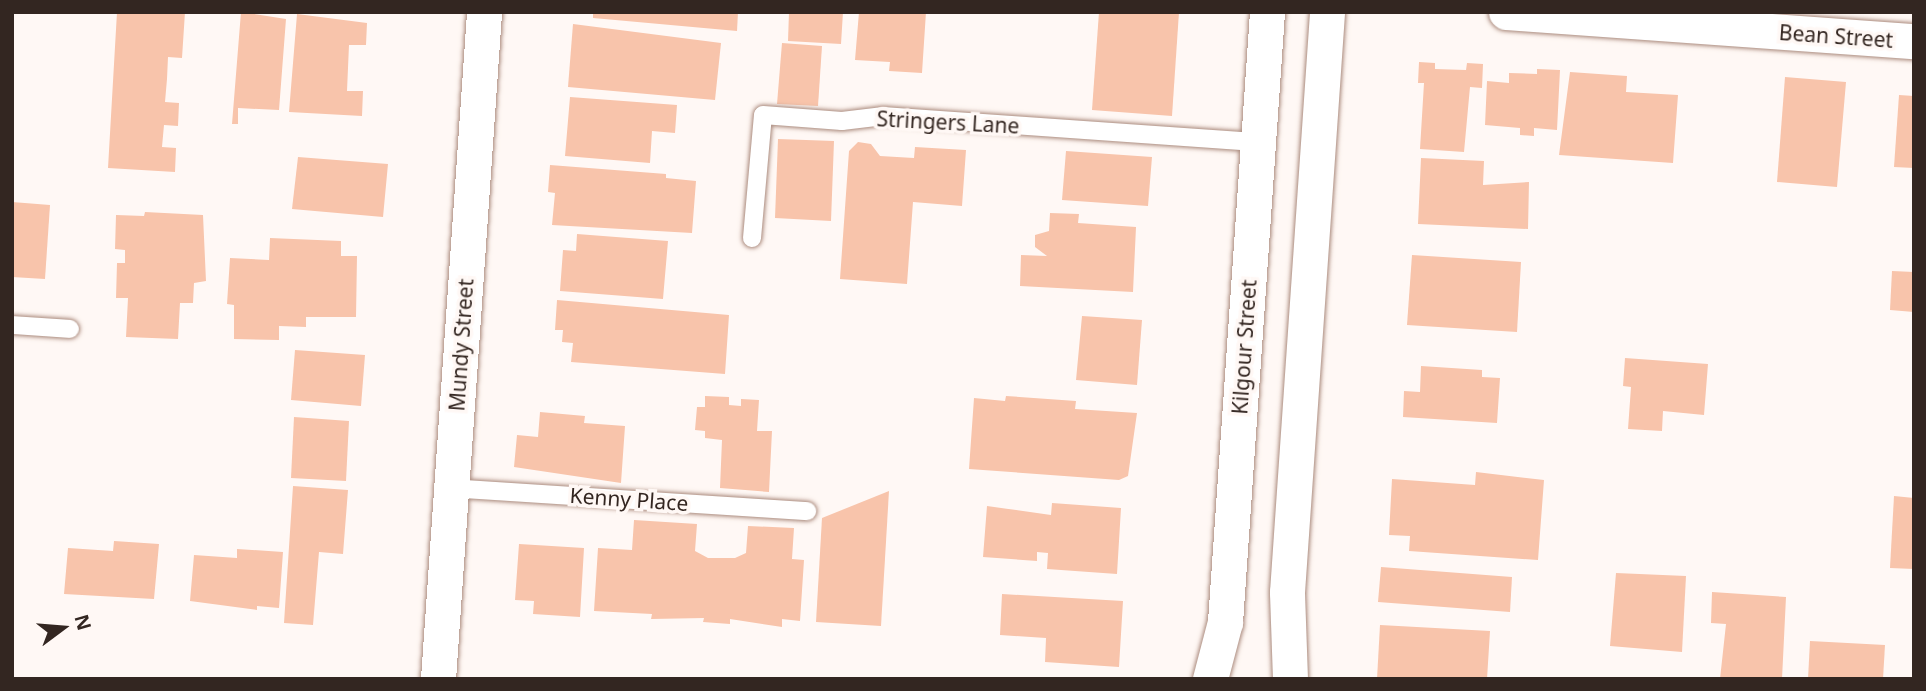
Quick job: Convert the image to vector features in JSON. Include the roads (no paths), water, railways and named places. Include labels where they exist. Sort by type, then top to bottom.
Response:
[{"type":"street","name":"Mundy Street","points":[[438,679],[484,12]]},
{"type":"street","name":"Kilgour Street","points":[[1210,679],[1225,622],[1267,12]]},
{"type":"street","points":[[1290,679],[1287,592],[1327,12]]},
{"type":"street","name":"Bean Street","points":[[1506,12],[1744,21],[1914,41]]},
{"type":"lane","name":"Stringers Lane","points":[[752,238],[763,115],[842,121],[884,116],[1257,142]]},
{"type":"lane","points":[[12,325],[70,329]]},
{"type":"lane","name":"Kenny Place","points":[[450,488],[807,511]]}]
